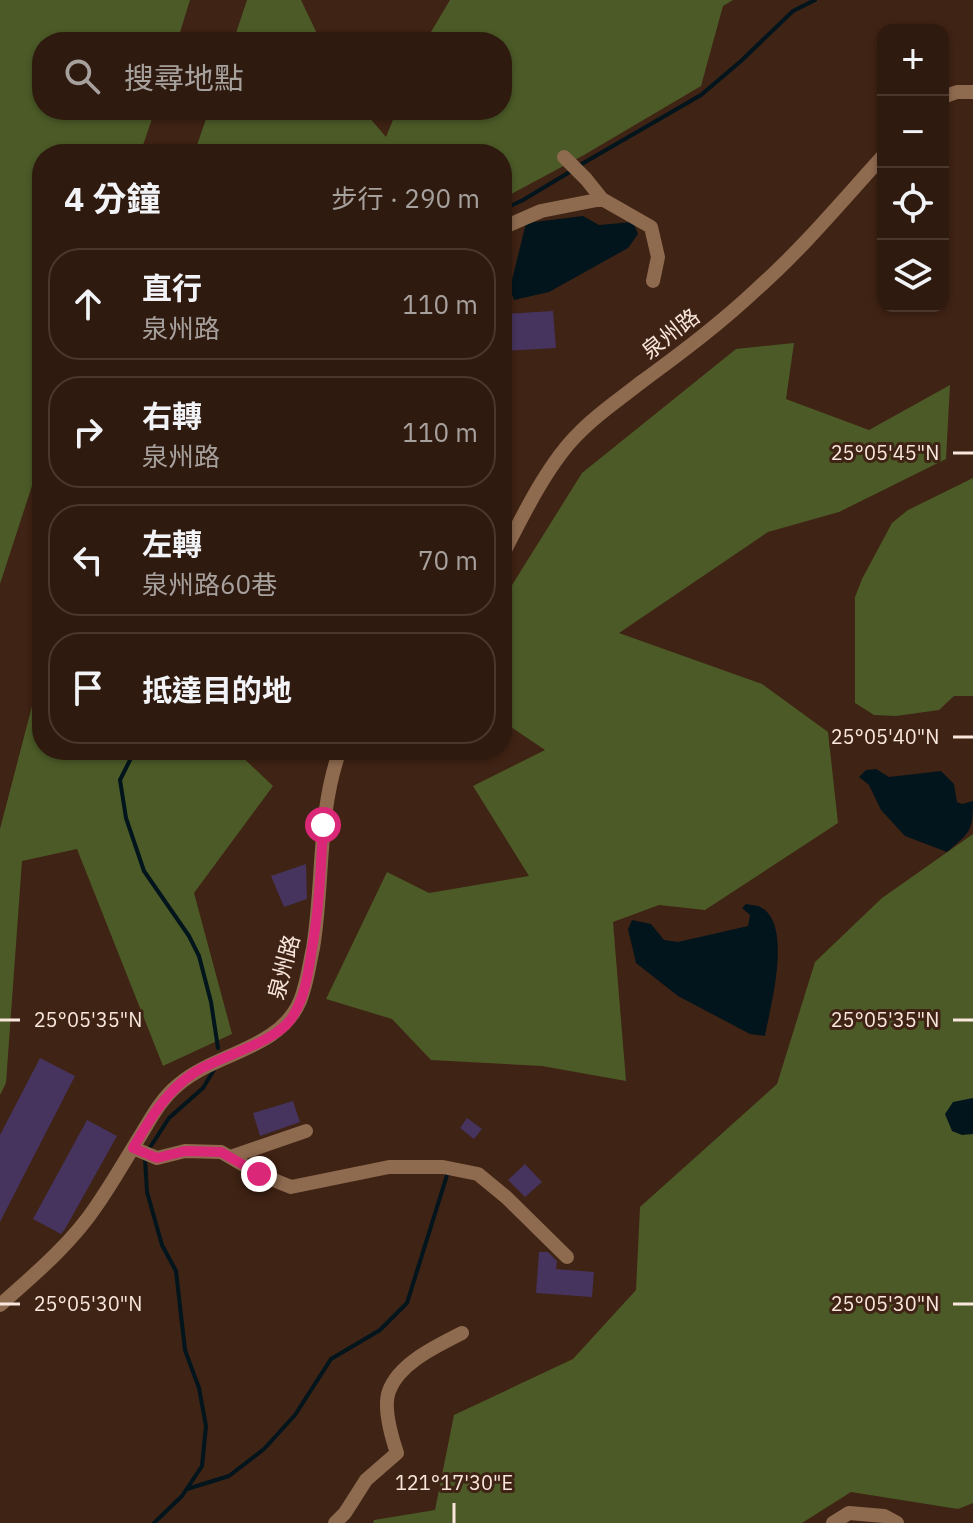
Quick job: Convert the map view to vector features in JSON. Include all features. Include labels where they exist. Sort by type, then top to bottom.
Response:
[{"type":"street","points":[[946,96],[973,92]]},
{"type":"street","points":[[566,160],[602,199],[651,227],[658,257],[653,281]]},
{"type":"street","name":"泉州路","points":[[512,537],[562,451],[577,434],[595,417],[706,334],[759,288],[877,163]]},
{"type":"street","points":[[512,224],[541,211],[602,199]]},
{"type":"street","name":"泉州路","points":[[0,1305],[81,1228],[158,1107],[177,1085],[209,1064],[275,1034],[290,1020],[307,981],[320,896],[323,825],[338,760]]},
{"type":"street","points":[[230,1157],[306,1131]]},
{"type":"street","points":[[133,1148],[157,1158],[185,1151],[221,1152],[259,1174],[291,1187],[389,1167],[443,1167],[478,1174],[567,1257]]},
{"type":"street","points":[[335,1523],[366,1480],[397,1453],[389,1427],[388,1392],[405,1368],[462,1333]]},
{"type":"street","points":[[833,1523],[849,1513],[884,1516],[897,1523]]},
{"type":"green space","points":[[0,0],[190,0],[180,32],[32,32],[32,120],[152,120],[143,144],[32,144],[32,486],[0,584]]},
{"type":"green space","points":[[247,0],[301,0],[316,32],[236,32]]},
{"type":"green space","points":[[450,0],[733,0],[723,6],[701,86],[512,194],[512,144],[197,144],[206,120],[372,120],[386,137],[393,120],[512,120],[512,32],[431,32]]},
{"type":"green space","points":[[794,343],[786,399],[869,430],[950,385],[946,459],[839,512],[768,532],[619,633],[762,684],[828,732],[838,823],[705,910],[659,905],[613,922],[626,1081],[542,1066],[431,1060],[392,1019],[326,999],[387,872],[429,893],[529,876],[473,786],[545,750],[512,728],[512,585],[582,473],[736,349]]},
{"type":"green space","points":[[973,478],[973,696],[954,696],[939,710],[896,716],[874,715],[855,703],[855,597],[862,579],[892,523],[908,510]]},
{"type":"green space","points":[[32,706],[32,760],[246,760],[273,786],[194,893],[232,1034],[163,1066],[77,849],[22,861],[6,1083],[0,1095],[0,829]]},
{"type":"green space","points":[[973,834],[973,1503],[958,1509],[851,1492],[802,1523],[373,1523],[374,1520],[435,1510],[454,1415],[573,1359],[636,1290],[640,1207],[777,1084],[815,962],[882,898]]},
{"type":"water","points":[[583,216],[599,225],[633,222],[638,234],[628,248],[549,292],[514,300],[512,280],[526,223]]},
{"type":"water","points":[[876,769],[889,777],[941,771],[954,784],[957,802],[973,801],[969,831],[947,852],[905,836],[881,810],[869,785],[859,777],[866,770]]},
{"type":"water","points":[[746,904],[758,906],[769,914],[778,946],[775,986],[765,1036],[750,1034],[678,996],[636,963],[628,929],[632,920],[651,924],[664,940],[678,942],[748,926],[750,915],[742,908]]},
{"type":"water","points":[[973,1098],[973,1134],[962,1135],[952,1131],[945,1114],[953,1102]]},
{"type":"building","points":[[553,311],[556,348],[512,350],[512,313]]},
{"type":"building","points":[[306,864],[307,899],[284,907],[271,876]]},
{"type":"building","points":[[40,1058],[75,1076],[0,1222],[0,1135]]},
{"type":"building","points":[[293,1101],[300,1122],[260,1136],[253,1113]]},
{"type":"building","points":[[467,1118],[482,1129],[474,1139],[460,1128]]},
{"type":"building","points":[[87,1120],[117,1136],[61,1234],[33,1219]]},
{"type":"building","points":[[525,1164],[542,1182],[525,1197],[508,1180]]},
{"type":"building","points":[[539,1252],[548,1252],[557,1261],[556,1269],[594,1272],[592,1297],[536,1293]]},
{"type":"waterway","points":[[580,165],[701,95],[793,11],[815,0]]},
{"type":"waterway","points":[[512,205],[573,170]]},
{"type":"waterway","points":[[130,760],[120,780],[126,818],[144,871],[189,936],[199,956],[211,1002],[218,1048]]},
{"type":"waterway","points":[[149,1149],[169,1118],[203,1088],[215,1068]]},
{"type":"waterway","points":[[145,1158],[147,1192],[162,1245],[176,1271],[185,1350],[199,1388],[206,1426],[202,1466],[182,1496],[154,1523]]},
{"type":"waterway","points":[[187,1489],[229,1476],[264,1449],[295,1415],[331,1359],[380,1330],[407,1303],[448,1172]]},
{"type":"route","points":[[259,1174],[221,1152],[185,1151],[157,1158],[133,1148],[158,1107],[177,1085],[209,1064],[275,1034],[290,1020],[307,981],[320,896],[323,825]]}]
